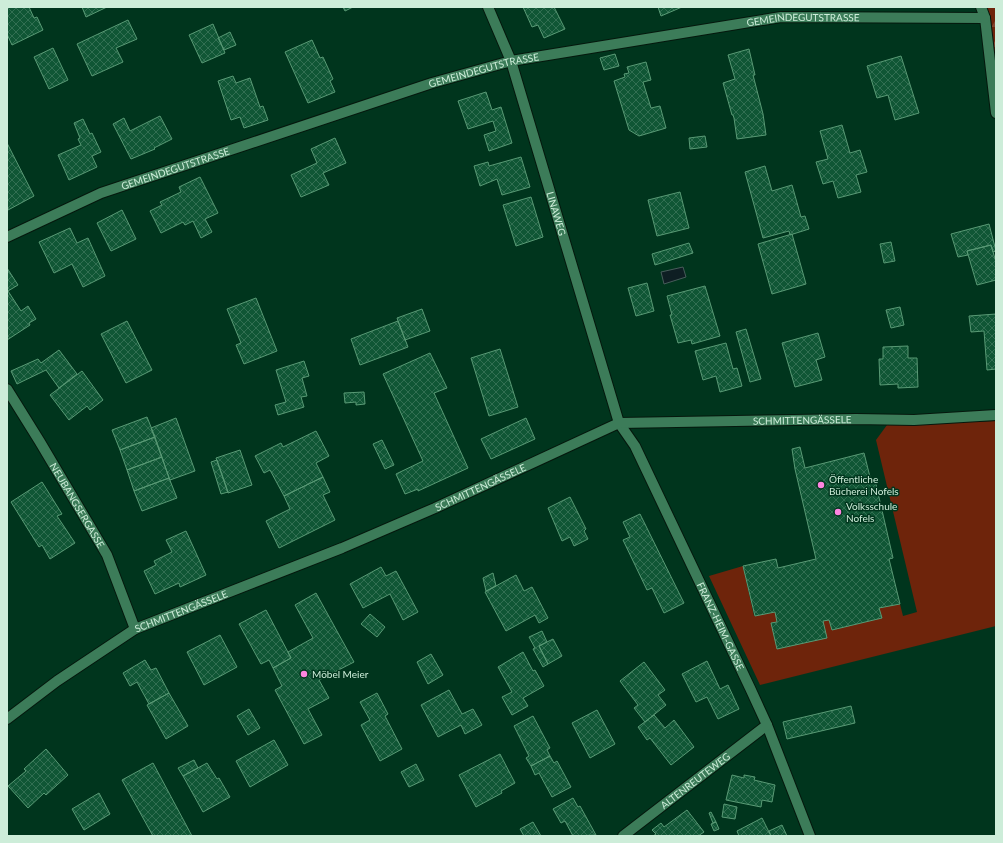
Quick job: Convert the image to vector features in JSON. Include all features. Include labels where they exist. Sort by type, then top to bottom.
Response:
[{"type":"street","name":"LINAWEG","points":[[488,7],[511,61],[619,423]]},
{"type":"street","points":[[981,7],[985,18],[996,113]]},
{"type":"street","name":"GEMEINDEGUTSTRASSE","points":[[7,237],[101,193],[432,83],[511,61],[781,16],[985,18]]},
{"type":"street","name":"NEUBANGSERGASSE","points":[[7,389],[44,448],[107,555],[135,629]]},
{"type":"street","name":"SCHMITTENGÄSSELE","points":[[7,719],[57,681],[135,629],[342,548],[435,508],[619,423],[856,419],[914,420],[996,415]]},
{"type":"street","name":"FRANZ-HEIM-GASSE","points":[[619,423],[635,446],[767,725],[810,836]]},
{"type":"street","name":"ALTENREUTEWEG","points":[[623,836],[767,725]]},
{"type":"green space","points":[[981,7],[996,7],[996,96]]},
{"type":"green space","points":[[996,421],[996,626],[760,685],[709,576],[743,566],[754,616],[775,612],[777,622],[771,623],[829,620],[832,630],[881,618],[879,608],[900,604],[903,616],[917,612],[876,440],[887,425]]},
{"type":"shaded area","points":[[683,267],[686,277],[664,284],[661,272]]},
{"type":"building","points":[[7,7],[29,7],[34,18],[37,17],[43,30],[12,45],[7,34]]},
{"type":"building","points":[[82,7],[107,7],[86,17]]},
{"type":"building","points":[[343,7],[353,7],[345,11]]},
{"type":"building","points":[[523,7],[554,7],[565,29],[544,38],[538,25],[532,27]]},
{"type":"building","points":[[658,7],[682,7],[661,16]]},
{"type":"building","points":[[128,20],[137,39],[116,48],[123,62],[92,76],[77,44]]},
{"type":"building","points":[[213,24],[225,53],[202,63],[189,35]]},
{"type":"building","points":[[230,32],[236,45],[224,50],[218,38]]},
{"type":"building","points":[[312,40],[320,58],[323,57],[333,79],[330,81],[335,92],[308,103],[285,52]]},
{"type":"building","points":[[53,48],[68,80],[49,89],[34,57]]},
{"type":"building","points":[[749,49],[766,135],[737,139],[734,118],[723,83],[735,79],[728,55]]},
{"type":"building","points":[[615,54],[619,66],[604,70],[600,58]]},
{"type":"building","points":[[901,56],[919,113],[895,120],[888,95],[877,98],[867,66]]},
{"type":"building","points":[[646,62],[651,80],[643,82],[651,108],[660,106],[666,128],[639,136],[629,130],[614,81],[625,77],[624,74],[629,73],[627,67]]},
{"type":"building","points":[[233,76],[236,83],[250,78],[260,107],[263,106],[268,120],[244,128],[240,117],[231,120],[218,81]]},
{"type":"building","points":[[486,92],[492,110],[501,107],[512,143],[489,151],[484,135],[496,131],[493,121],[468,129],[458,101]]},
{"type":"building","points":[[160,116],[172,139],[154,148],[155,149],[131,159],[113,124],[124,118],[130,131]]},
{"type":"building","points":[[83,119],[101,152],[92,156],[97,167],[69,180],[58,155],[81,145],[74,123]]},
{"type":"building","points":[[842,125],[850,153],[860,150],[867,172],[856,175],[861,192],[838,198],[833,181],[823,184],[816,162],[828,159],[820,131]]},
{"type":"building","points":[[705,136],[707,147],[690,149],[689,138]]},
{"type":"building","points":[[335,138],[346,163],[323,173],[329,185],[301,197],[291,175],[317,163],[311,149]]},
{"type":"building","points":[[7,143],[34,196],[8,210],[7,208]]},
{"type":"building","points":[[521,157],[530,187],[502,195],[497,179],[480,186],[474,166],[488,162],[489,166]]},
{"type":"building","points":[[765,166],[772,191],[792,185],[801,217],[805,216],[809,229],[790,235],[789,231],[763,238],[745,172]]},
{"type":"building","points":[[200,177],[218,213],[205,219],[212,232],[201,238],[193,221],[185,225],[183,222],[161,233],[150,211],[162,205],[160,202],[181,192],[179,187]]},
{"type":"building","points":[[680,192],[689,228],[657,236],[648,200]]},
{"type":"building","points":[[531,197],[543,237],[516,246],[503,205]]},
{"type":"building","points":[[122,210],[136,239],[111,251],[97,223]]},
{"type":"building","points":[[989,224],[996,251],[993,252],[991,245],[967,251],[968,255],[958,257],[951,234]]},
{"type":"building","points":[[70,228],[77,243],[88,238],[105,276],[83,287],[72,264],[54,273],[39,242]]},
{"type":"building","points":[[792,234],[806,284],[772,294],[758,244]]},
{"type":"building","points":[[891,242],[895,261],[884,263],[880,244]]},
{"type":"building","points":[[689,243],[693,253],[655,265],[652,254]]},
{"type":"building","points":[[991,245],[996,262],[996,280],[977,285],[967,251]]},
{"type":"building","points":[[7,268],[18,285],[8,291],[21,311],[28,306],[36,319],[29,323],[30,325],[7,340]]},
{"type":"building","points":[[647,283],[654,311],[636,316],[628,288]]},
{"type":"building","points":[[705,286],[720,336],[692,344],[691,340],[678,343],[670,315],[672,315],[667,296]]},
{"type":"building","points":[[256,298],[277,351],[244,364],[236,345],[241,343],[227,309]]},
{"type":"building","points":[[900,307],[904,325],[891,328],[886,310]]},
{"type":"building","points":[[422,309],[430,331],[405,340],[397,318]]},
{"type":"building","points":[[996,314],[996,369],[987,370],[984,331],[971,332],[969,316]]},
{"type":"building","points":[[127,321],[152,370],[126,383],[101,334]]},
{"type":"building","points":[[398,321],[408,347],[360,365],[351,339]]},
{"type":"building","points":[[746,329],[761,379],[750,382],[736,332]]},
{"type":"building","points":[[818,333],[825,357],[816,360],[822,380],[795,387],[782,343]]},
{"type":"building","points":[[726,343],[733,369],[737,368],[742,386],[720,392],[716,376],[703,380],[695,351]]},
{"type":"building","points":[[908,346],[908,358],[917,358],[918,387],[898,388],[898,384],[880,385],[879,359],[883,359],[883,347]]},
{"type":"building","points":[[500,349],[518,407],[489,416],[471,358]]},
{"type":"building","points":[[59,350],[77,374],[59,388],[46,370],[17,384],[11,371],[38,359],[41,363]]},
{"type":"building","points":[[430,353],[447,388],[434,393],[468,468],[418,491],[418,489],[405,494],[396,474],[423,461],[383,374]]},
{"type":"building","points":[[304,361],[309,376],[302,378],[307,396],[301,397],[304,407],[278,415],[275,405],[286,402],[276,370]]},
{"type":"building","points":[[82,371],[103,400],[90,410],[87,406],[69,420],[50,395]]},
{"type":"building","points":[[364,392],[365,404],[356,405],[356,402],[345,403],[344,393]]},
{"type":"building","points":[[147,417],[155,437],[120,450],[112,430]]},
{"type":"building","points":[[176,418],[195,471],[170,480],[151,428]]},
{"type":"building","points":[[526,418],[535,439],[491,459],[481,439]]},
{"type":"building","points":[[316,431],[329,456],[316,463],[323,477],[284,496],[270,470],[264,473],[255,456],[281,443],[283,447]]},
{"type":"building","points":[[155,437],[162,457],[127,470],[120,450]]},
{"type":"building","points":[[382,440],[394,465],[385,469],[373,444]]},
{"type":"building","points":[[800,447],[805,468],[864,453],[871,481],[875,480],[893,558],[889,559],[900,604],[879,608],[882,618],[832,630],[829,620],[823,621],[827,638],[777,649],[771,623],[777,622],[775,612],[755,616],[743,566],[776,559],[778,568],[816,559],[795,469],[792,449]]},
{"type":"building","points":[[240,450],[252,485],[228,493],[216,458]]},
{"type":"building","points":[[162,457],[169,478],[134,491],[127,470]]},
{"type":"building","points":[[217,460],[228,492],[221,494],[211,462]]},
{"type":"building","points":[[323,477],[330,492],[323,495],[335,520],[279,548],[266,521],[290,509],[284,496]]},
{"type":"building","points":[[169,478],[177,498],[142,511],[134,491]]},
{"type":"building","points":[[42,482],[62,514],[57,516],[75,543],[50,559],[42,545],[39,547],[11,502]]},
{"type":"building","points":[[570,497],[586,529],[584,531],[588,539],[574,546],[570,537],[562,541],[548,508]]},
{"type":"building","points":[[640,514],[684,603],[664,613],[652,588],[647,590],[623,540],[630,537],[623,522]]},
{"type":"building","points":[[186,531],[206,575],[180,587],[179,583],[155,594],[144,571],[156,565],[154,561],[172,552],[166,540]]},
{"type":"building","points":[[381,567],[386,576],[396,571],[418,612],[403,620],[390,594],[363,608],[350,584]]},
{"type":"building","points":[[493,573],[496,586],[486,591],[483,578]]},
{"type":"building","points":[[516,575],[524,591],[532,587],[548,618],[539,623],[535,615],[506,631],[485,592]]},
{"type":"building","name":"Möbel Meier","points":[[316,593],[354,662],[319,680],[329,698],[308,709],[322,735],[304,744],[275,690],[282,686],[273,668],[291,658],[288,652],[313,638],[295,605]]},
{"type":"building","points":[[266,610],[291,658],[273,668],[269,660],[261,664],[239,624]]},
{"type":"building","points":[[370,614],[385,627],[377,637],[361,624]]},
{"type":"building","points":[[542,631],[547,642],[539,646],[548,664],[543,667],[533,649],[535,648],[529,637]]},
{"type":"building","points":[[220,635],[237,667],[204,685],[187,652]]},
{"type":"building","points":[[553,639],[562,656],[548,664],[539,646]]},
{"type":"building","points":[[523,652],[533,671],[535,670],[544,686],[523,698],[528,706],[512,715],[502,697],[512,692],[498,667]]},
{"type":"building","points":[[431,654],[443,675],[428,684],[417,662]]},
{"type":"building","points":[[145,660],[151,670],[156,668],[169,693],[149,704],[137,682],[130,686],[123,673]]},
{"type":"building","points":[[707,661],[720,689],[728,685],[739,709],[718,719],[707,697],[696,702],[682,674]]},
{"type":"building","points":[[644,662],[665,690],[658,695],[666,705],[645,722],[634,708],[638,705],[620,681]]},
{"type":"building","points":[[449,690],[462,714],[473,709],[482,725],[465,734],[461,725],[438,737],[421,705]]},
{"type":"building","points":[[169,693],[188,726],[166,739],[147,705]]},
{"type":"building","points":[[377,693],[388,714],[385,716],[402,749],[380,761],[361,725],[370,720],[360,702]]},
{"type":"building","points":[[851,706],[855,723],[787,739],[783,722]]},
{"type":"building","points":[[249,709],[260,728],[248,735],[237,716]]},
{"type":"building","points":[[597,710],[615,744],[590,758],[572,723]]},
{"type":"building","points":[[654,715],[665,728],[674,720],[694,747],[671,765],[650,738],[647,740],[638,727]]},
{"type":"building","points":[[533,716],[550,748],[547,750],[550,756],[531,766],[526,758],[529,756],[514,726]]},
{"type":"building","points":[[274,740],[288,765],[250,787],[236,761]]},
{"type":"building","points":[[46,749],[68,775],[46,795],[44,793],[28,808],[8,786],[26,771],[24,769]]},
{"type":"building","points":[[500,754],[515,783],[501,791],[502,793],[476,807],[459,775]]},
{"type":"building","points":[[550,756],[554,763],[557,761],[571,787],[552,797],[539,773],[535,775],[531,766]]},
{"type":"building","points":[[194,760],[198,768],[183,776],[178,768]]},
{"type":"building","points":[[153,763],[192,836],[153,836],[122,780]]},
{"type":"building","points":[[207,763],[217,779],[219,778],[230,797],[203,812],[183,776]]},
{"type":"building","points":[[416,764],[424,780],[409,787],[401,772]]},
{"type":"building","points":[[732,775],[744,778],[744,775],[755,777],[754,780],[775,785],[772,802],[762,800],[761,807],[726,800]]},
{"type":"building","points":[[99,793],[110,814],[84,830],[72,809]]},
{"type":"building","points":[[573,798],[578,807],[580,806],[596,835],[573,836],[565,821],[561,823],[553,809]]},
{"type":"building","points":[[724,804],[737,807],[735,819],[722,817]]},
{"type":"building","points":[[687,810],[704,832],[698,836],[653,836],[656,834],[652,830],[661,823],[664,827]]},
{"type":"building","points":[[711,812],[716,822],[713,823],[709,813]]},
{"type":"building","points":[[762,818],[771,836],[739,836],[737,831]]},
{"type":"building","points":[[533,822],[541,836],[524,836],[520,829]]},
{"type":"building","points":[[716,822],[719,829],[714,831],[711,824]]},
{"type":"building","points":[[782,825],[787,836],[771,836],[769,831]]},
{"type":"place","name":"Öffentliche Bücherei Nofels","points":[[821,485]]},
{"type":"place","name":"Volksschule Nofels","points":[[838,512]]},
{"type":"place","name":"Möbel Meier","points":[[304,674]]}]
